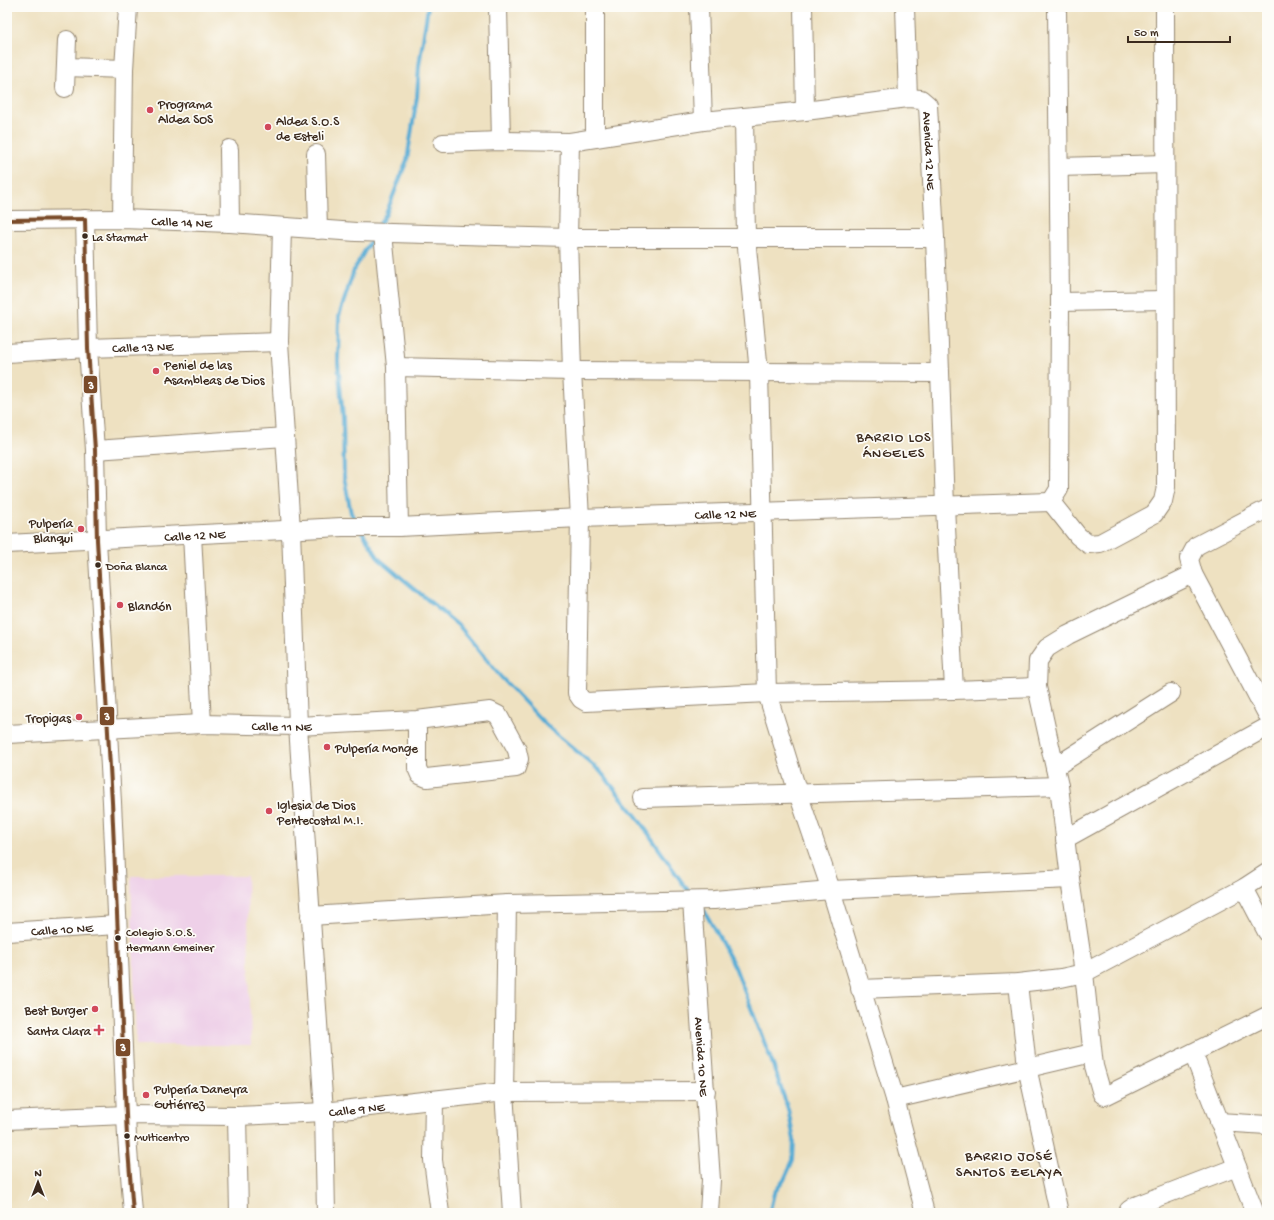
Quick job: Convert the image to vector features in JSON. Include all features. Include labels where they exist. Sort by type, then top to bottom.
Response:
[{"type":"street","points":[[122,219],[124,69],[128,7]]},
{"type":"street","points":[[498,7],[501,141]]},
{"type":"street","points":[[595,7],[595,138]]},
{"type":"street","points":[[698,7],[703,120]]},
{"type":"street","points":[[803,7],[805,112]]},
{"type":"street","name":"Avenida 12 NE","points":[[905,7],[908,98],[921,99],[928,105],[954,690]]},
{"type":"street","points":[[1057,7],[1060,302],[1059,489],[1051,502],[1078,536],[1088,544],[1100,543],[1154,514],[1163,500],[1166,486],[1164,300],[1165,7]]},
{"type":"street","points":[[65,88],[67,40]]},
{"type":"street","points":[[66,67],[124,69]]},
{"type":"street","points":[[443,143],[501,141],[570,142],[703,120],[805,112],[908,98]]},
{"type":"street","points":[[744,117],[746,237],[759,373],[767,694],[798,793],[831,890],[895,1100],[925,1213]]},
{"type":"street","points":[[570,142],[568,238],[572,371],[580,518],[577,693],[581,699],[586,702],[767,694],[1037,687]]},
{"type":"street","points":[[229,149],[230,223]]},
{"type":"street","points":[[316,154],[318,230]]},
{"type":"street","points":[[1059,167],[1165,164]]},
{"type":"street","points":[[85,219],[88,348],[95,450],[97,540],[112,802],[126,1115],[133,1213]]},
{"type":"street","name":"Calle 14 NE","points":[[7,220],[122,219],[230,223],[356,232],[568,238],[934,238]]},
{"type":"street","points":[[282,227],[280,342],[291,530],[298,726],[324,1112],[326,1213]]},
{"type":"street","points":[[381,233],[396,366],[391,527]]},
{"type":"street","points":[[1060,302],[1164,300]]},
{"type":"street","name":"Calle 13 NE","points":[[7,353],[88,348],[280,342]]},
{"type":"street","points":[[396,366],[572,371],[939,373]]},
{"type":"street","points":[[95,450],[286,438]]},
{"type":"street","name":"Calle 12 NE","points":[[7,544],[342,527],[391,527],[580,518],[1051,502]]},
{"type":"street","points":[[1267,510],[1196,546],[1189,559],[1193,574],[1267,714]]},
{"type":"street","points":[[192,535],[202,724]]},
{"type":"street","points":[[1193,574],[1068,635],[1047,648],[1038,661],[1037,687],[1059,786],[1070,879],[1084,973],[1092,1053],[1102,1094],[1105,1096],[1267,1016]]},
{"type":"street","points":[[1055,767],[1171,693]]},
{"type":"street","name":"Calle 11 NE","points":[[7,734],[202,724],[298,726],[417,720],[490,711],[498,715],[517,750],[519,759],[516,768],[426,778],[420,775],[417,768],[417,720]]},
{"type":"street","points":[[1065,839],[1267,727]]},
{"type":"street","points":[[643,798],[1059,786]]},
{"type":"street","points":[[860,989],[1018,983],[1061,978],[1084,973],[1244,888],[1267,873]]},
{"type":"street","points":[[310,916],[507,904],[714,900],[831,890],[1070,879]]},
{"type":"street","points":[[1244,888],[1267,932]]},
{"type":"street","name":"Avenida 10 NE","points":[[684,901],[706,1091],[711,1180],[709,1213]]},
{"type":"street","points":[[507,904],[504,1092],[512,1213]]},
{"type":"street","name":"Calle 10 NE","points":[[7,932],[117,925]]},
{"type":"street","points":[[1018,983],[1027,1067],[1059,1213]]},
{"type":"street","points":[[895,1100],[1027,1067],[1092,1053]]},
{"type":"street","points":[[1193,1053],[1255,1213]]},
{"type":"street","name":"Calle 9 NE","points":[[7,1120],[126,1115],[237,1116],[324,1112],[504,1092],[706,1091]]},
{"type":"street","points":[[434,1100],[433,1160],[440,1213]]},
{"type":"street","points":[[237,1116],[239,1213]]},
{"type":"street","points":[[1219,1122],[1267,1125]]},
{"type":"street","points":[[1128,1213],[1129,1210],[1135,1206],[1237,1167]]},
{"type":"shaded area","name":"Colegio S.O.S. Hermann Gmeiner","points":[[131,876],[247,876],[251,1045],[136,1045]]},
{"type":"green space","points":[[233,7],[319,7],[318,13]]},
{"type":"waterway","points":[[378,227],[386,214],[407,160],[417,97],[419,66],[428,7]]},
{"type":"waterway","points":[[356,522],[351,513],[344,477],[343,418],[338,362],[339,316],[354,270],[372,238]]},
{"type":"waterway","points":[[363,533],[379,559],[460,627],[500,676],[547,726],[600,771],[637,817],[692,896]]},
{"type":"waterway","points":[[700,906],[705,912],[735,967],[772,1062],[788,1109],[794,1140],[793,1160],[784,1180],[774,1193],[770,1213]]},
{"type":"transit line","name":"3","points":[[85,219],[88,348],[95,450],[97,540],[112,802],[127,1137],[133,1213]]},
{"type":"transit line","name":"3","points":[[7,220],[85,219]]},
{"type":"place","name":"Programa Aldea SOS","points":[[150,110]]},
{"type":"place","name":"Aldea S.O.S de Esteli","points":[[268,127]]},
{"type":"place","name":"La Starmat","points":[[85,236]]},
{"type":"place","name":"Peniel de las Asambleas de Dios","points":[[156,371]]},
{"type":"place","name":"Pulpería Blanqui","points":[[81,529]]},
{"type":"place","name":"Doña Blanca","points":[[98,565]]},
{"type":"place","name":"Blandón","points":[[120,605]]},
{"type":"place","name":"Tropigas","points":[[79,717]]},
{"type":"place","name":"Pulpería Monge","points":[[327,747]]},
{"type":"place","name":"Iglesia de Dios Pentecostal M.I.","points":[[269,811]]},
{"type":"place","name":"Colegio S.O.S. Hermann Gmeiner","points":[[118,938]]},
{"type":"place","name":"Best Burger","points":[[95,1009]]},
{"type":"place","name":"Santa Clara","points":[[99,1030]]},
{"type":"place","name":"Pulpería Daneyra Gutiérrez","points":[[146,1095]]},
{"type":"place","name":"Multicentro","points":[[127,1136]]},
{"type":"district","name":"BARRIO LOS ÁNGELES","points":[[894,444]]},
{"type":"district","name":"BARRIO JOSÉ SANTOS ZELAYA","points":[[1009,1164]]}]
